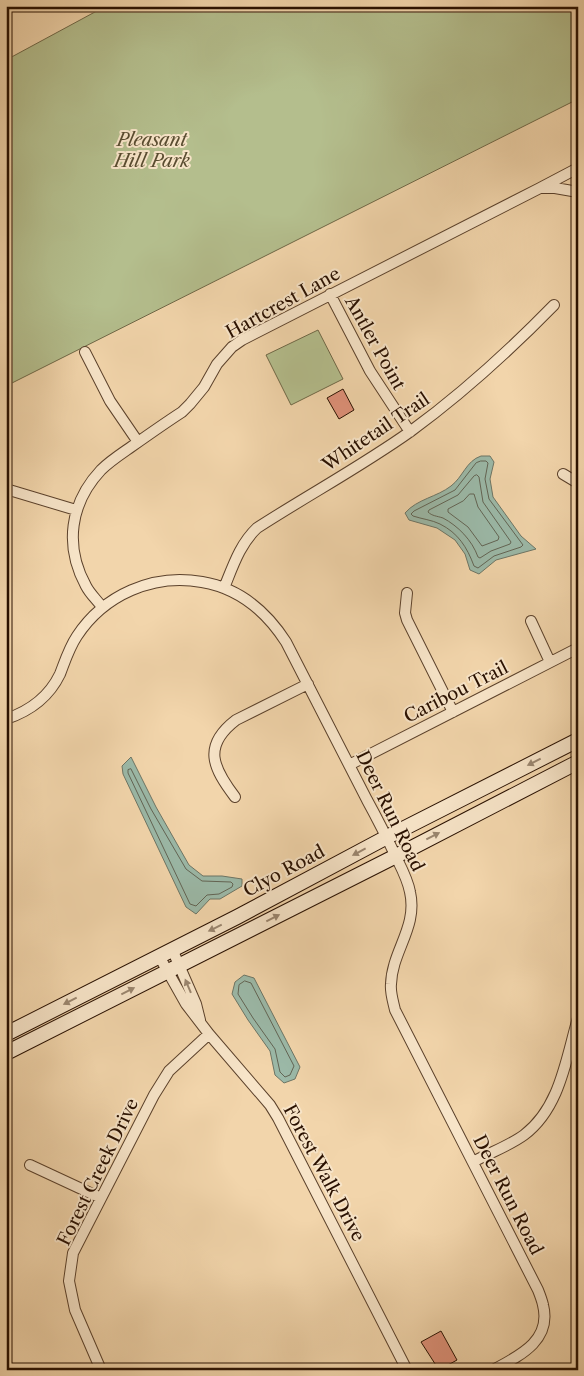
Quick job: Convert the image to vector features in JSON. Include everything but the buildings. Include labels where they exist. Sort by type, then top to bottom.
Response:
[{"type":"street","name":"Hartcrest Lane","points":[[102,607],[87,588],[79,573],[74,556],[74,522],[80,501],[93,479],[102,469],[182,412],[190,404],[204,387],[217,364],[232,347],[330,294],[578,168]]},
{"type":"street","points":[[540,188],[555,188],[578,192]]},
{"type":"street","name":"Antler Point","points":[[330,294],[370,371],[410,432]]},
{"type":"street","name":"Whitetail Trail","points":[[224,588],[240,550],[257,528],[410,432],[443,408],[510,350],[554,306]]},
{"type":"street","points":[[85,352],[110,401],[138,442]]},
{"type":"street","points":[[563,474],[578,483]]},
{"type":"street","points":[[6,488],[76,510]]},
{"type":"street","name":"Deer Run Road","points":[[6,718],[19,715],[47,695],[55,684],[76,637],[86,623],[102,607],[132,589],[154,582],[178,579],[206,582],[242,597],[271,620],[286,642],[308,684],[387,837],[406,878],[412,908],[409,927],[393,970],[391,994],[399,1018],[544,1305],[543,1325],[534,1344],[526,1351],[493,1370]]},
{"type":"street","points":[[406,593],[406,620],[453,712]]},
{"type":"street","points":[[531,621],[550,662]]},
{"type":"street","name":"Caribou Trail","points":[[349,765],[578,648]]},
{"type":"street","points":[[235,797],[217,770],[215,752],[221,735],[236,720],[308,684]]},
{"type":"street","name":"Clyo Road","points":[[6,1034],[237,917],[387,837],[578,740]]},
{"type":"street","name":"Clyo Road","points":[[6,1053],[578,762]]},
{"type":"street","points":[[172,949],[196,1004],[201,1023]]},
{"type":"street","name":"Forest Walk Drive","points":[[159,956],[186,1004],[270,1105],[278,1118],[407,1370]]},
{"type":"street","points":[[472,1162],[522,1137],[545,1114],[557,1091],[578,1018]]},
{"type":"street","name":"Forest Creek Drive","points":[[101,1370],[75,1310],[69,1281],[73,1253],[154,1096],[169,1071],[209,1034]]},
{"type":"street","points":[[30,1165],[101,1198]]},
{"type":"green space","name":"Pleasant Hill Park","points":[[106,6],[578,6],[578,99],[6,386],[6,60]]},
{"type":"green space","points":[[318,330],[343,379],[291,405],[266,355]]},
{"type":"water","points":[[481,456],[490,456],[494,462],[490,479],[493,497],[521,536],[536,549],[496,560],[479,574],[470,570],[465,554],[455,540],[437,528],[409,520],[405,513],[415,504],[451,486],[468,465]]},
{"type":"water","points":[[131,757],[156,807],[189,865],[203,876],[242,879],[242,886],[220,899],[210,899],[196,914],[186,907],[123,774],[122,766]]},
{"type":"water","points":[[244,975],[254,978],[300,1067],[295,1079],[284,1083],[275,1075],[270,1051],[232,994],[235,982]]}]
